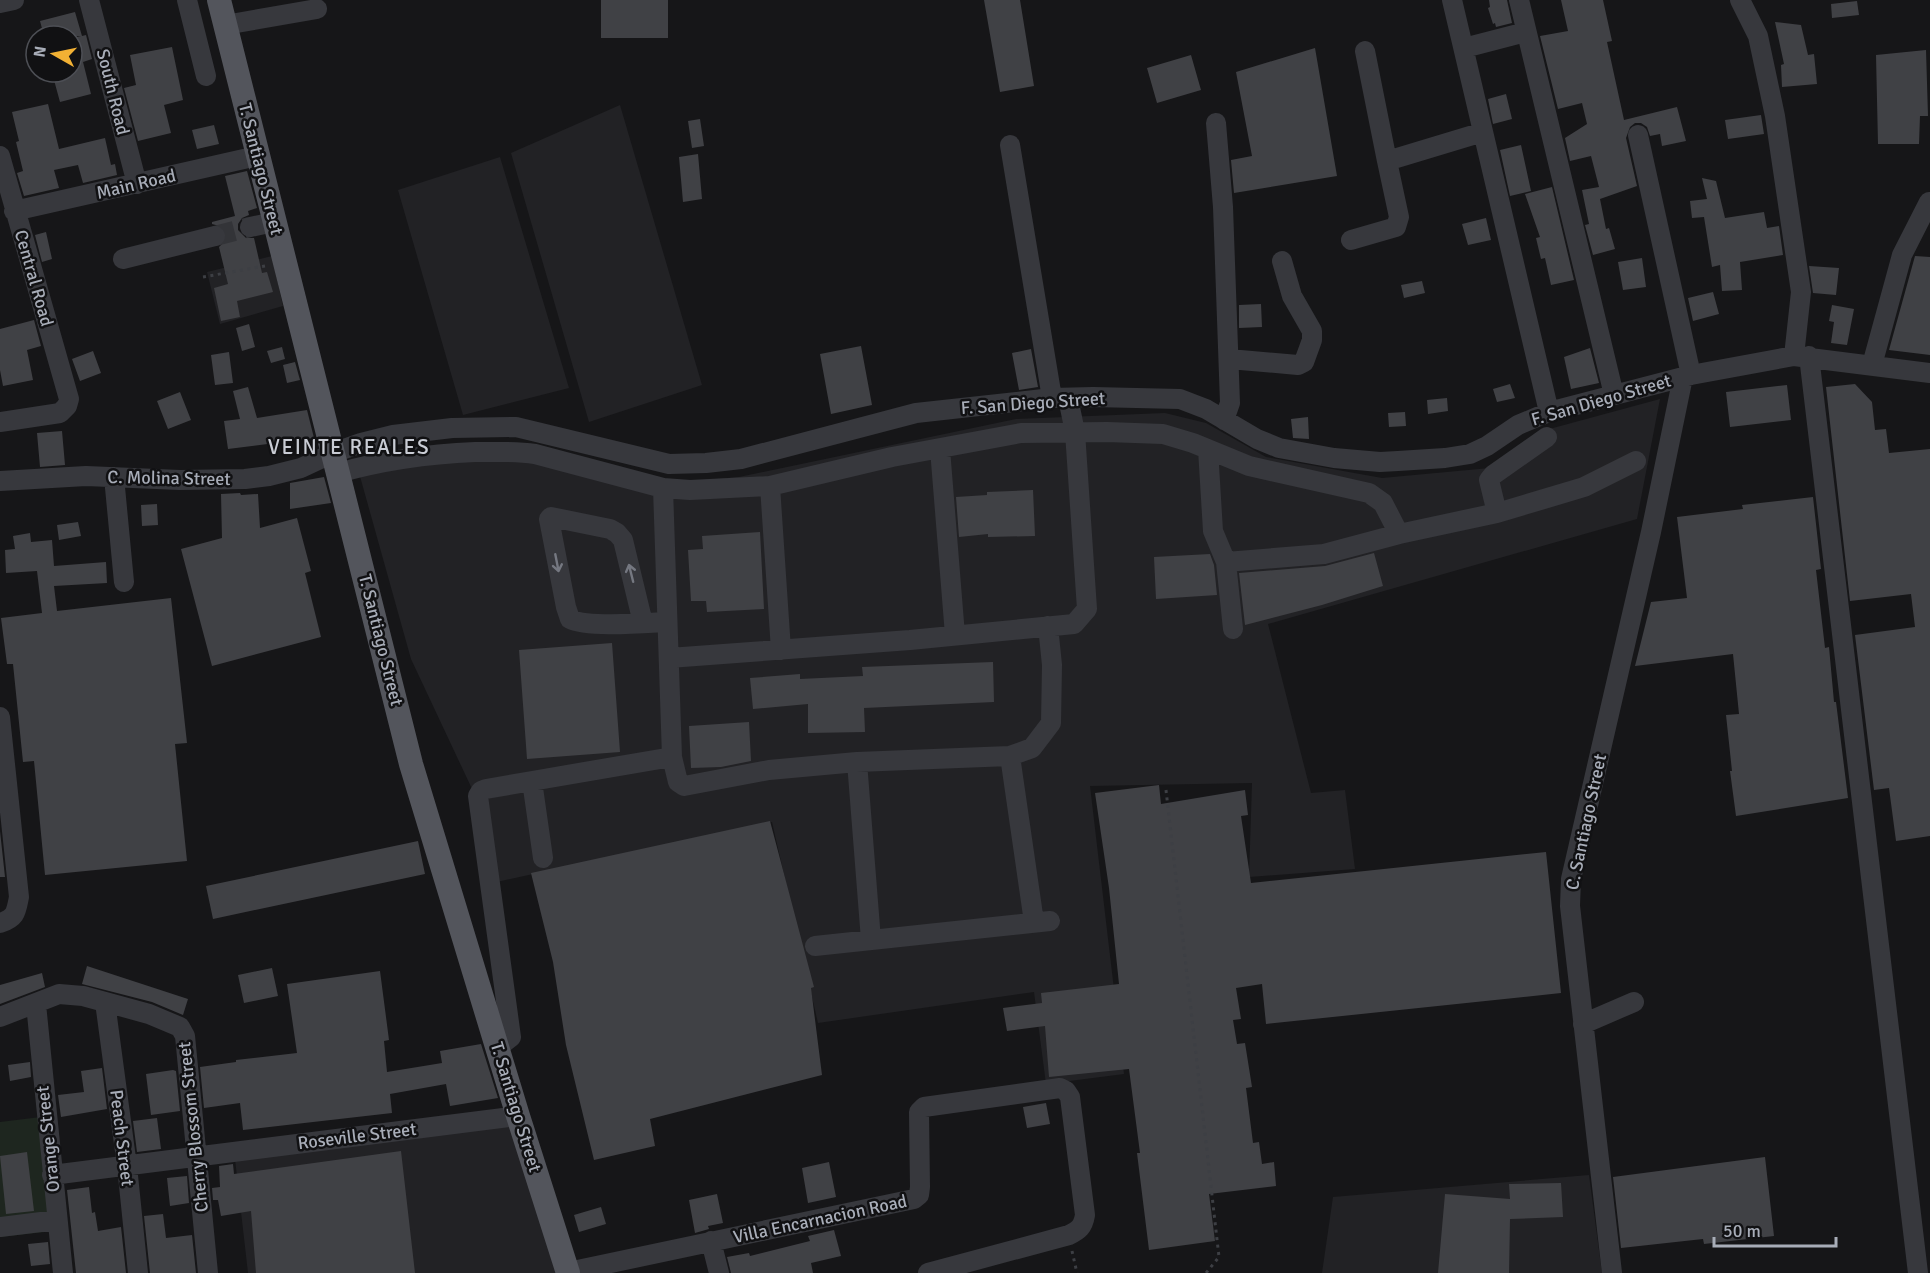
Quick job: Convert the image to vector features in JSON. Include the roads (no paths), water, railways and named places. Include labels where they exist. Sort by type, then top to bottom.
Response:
[{"type":"main road","name":"T. Santiago Street","points":[[219,0],[411,764],[568,1272]]},
{"type":"street","points":[[0,3],[14,0]]},
{"type":"street","name":"South Road","points":[[89,0],[137,184]]},
{"type":"street","points":[[187,0],[206,76]]},
{"type":"street","points":[[1452,0],[1549,412]]},
{"type":"street","points":[[1519,0],[1614,395]]},
{"type":"street","points":[[1740,0],[1758,36],[1775,116],[1801,292],[1802,356],[1922,1248],[1918,1273]]},
{"type":"street","points":[[225,25],[317,9]]},
{"type":"street","points":[[1464,48],[1526,32]]},
{"type":"street","points":[[1351,240],[1396,227],[1399,217],[1365,51]]},
{"type":"street","points":[[1216,123],[1223,207],[1229,359],[1230,403],[1224,420]]},
{"type":"street","points":[[1387,161],[1483,132]]},
{"type":"street","points":[[1638,135],[1687,376]]},
{"type":"street","points":[[669,658],[1074,624],[1087,609],[1075,432],[1060,398],[1010,145]]},
{"type":"street","name":"Central Road","points":[[0,156],[69,399],[67,406],[60,413],[0,422]]},
{"type":"street","name":"Main Road","points":[[14,211],[257,156]]},
{"type":"street","points":[[1872,365],[1902,255],[1929,202]]},
{"type":"street","points":[[250,227],[274,222]]},
{"type":"street","points":[[123,259],[215,236]]},
{"type":"street","points":[[1229,359],[1298,364],[1304,362],[1312,340],[1312,331],[1307,326],[1292,296],[1282,261]]},
{"type":"street","name":"F. San Diego Street","points":[[336,463],[361,443],[393,435],[452,428],[516,427],[669,464],[706,463],[741,459],[916,413],[1060,398],[1180,399],[1206,408],[1257,439],[1279,448],[1334,458],[1389,462],[1470,454],[1487,446],[1518,425],[1549,412],[1687,376],[1802,356],[1930,373]]},
{"type":"street","name":"C. Santiago Street","points":[[1612,1273],[1570,906],[1571,879],[1687,376]]},
{"type":"street","points":[[336,463],[366,465],[436,454],[517,451],[663,488],[690,490],[770,486],[892,457],[1021,433],[1163,434],[1249,466],[1370,493],[1383,503],[1399,534]]},
{"type":"street","points":[[1497,513],[1489,480],[1547,437]]},
{"type":"street","points":[[361,443],[366,465]]},
{"type":"street","points":[[940,448],[955,634]]},
{"type":"street","points":[[1208,449],[1213,531],[1226,562],[1233,629]]},
{"type":"street","points":[[1226,562],[1324,554],[1399,534],[1497,513],[1584,487],[1636,461]]},
{"type":"street","name":"C. Molina Street","points":[[0,481],[114,477],[180,480],[245,479],[336,463]]},
{"type":"street","points":[[114,477],[124,582]]},
{"type":"street","points":[[770,486],[781,650]]},
{"type":"street","points":[[663,488],[672,757],[678,782],[684,786],[769,770],[857,762],[1010,756],[1032,748],[1051,723],[1052,665],[1048,626]]},
{"type":"street","points":[[643,623],[623,540],[617,533],[554,516],[549,519],[568,616],[575,622],[643,623],[667,622]]},
{"type":"street","points":[[0,717],[19,897],[17,910],[10,920],[0,923]]},
{"type":"street","points":[[815,946],[1042,921],[1010,756]]},
{"type":"street","points":[[498,1047],[511,1037],[478,796],[486,789],[672,757]]},
{"type":"street","points":[[857,762],[871,940]]},
{"type":"street","points":[[532,781],[543,858]]},
{"type":"street","name":"Cherry Blossom Street","points":[[0,1017],[59,994],[83,996],[149,1014],[180,1027],[185,1036],[208,1273]]},
{"type":"street","name":"Peach Street","points":[[105,1002],[127,1166],[138,1273]]},
{"type":"street","points":[[1583,1024],[1634,1002]]},
{"type":"street","name":"Orange Street","points":[[36,1004],[63,1273]]},
{"type":"street","name":"Villa Encarnacion Road","points":[[568,1272],[914,1199],[919,1195],[920,1186],[919,1112],[924,1107],[1060,1088],[1066,1090],[1070,1097],[1085,1215],[1084,1224],[1079,1230],[1069,1235],[928,1273]]},
{"type":"street","name":"Roseville Street","points":[[52,1175],[518,1116]]},
{"type":"street","points":[[0,1227],[57,1220]]},
{"type":"street","points":[[711,1242],[719,1273]]},
{"type":"tunnel","points":[[215,236],[250,227]]},
{"type":"district","name":"VEINTE REALES","points":[[349,447]]}]
